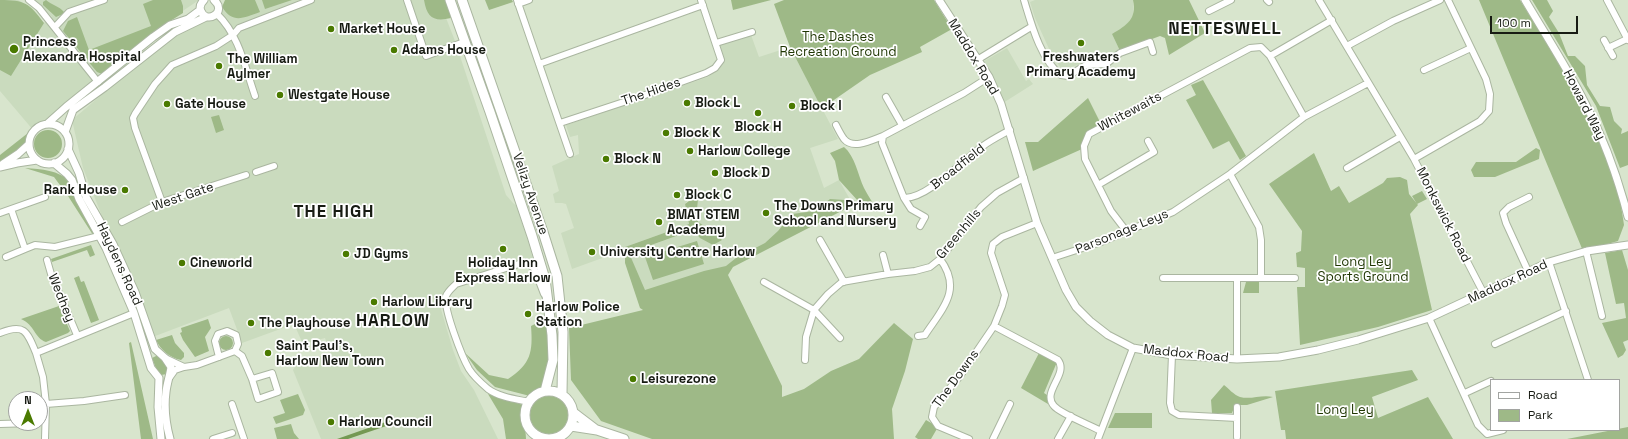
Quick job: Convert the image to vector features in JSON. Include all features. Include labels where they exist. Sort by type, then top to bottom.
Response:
[{"type":"main road","name":"Velizy Avenue","points":[[450,0],[490,112],[545,279],[552,335],[553,360],[545,391]]},
{"type":"main road","name":"Velizy Avenue","points":[[462,0],[557,276],[563,332],[562,394]]},
{"type":"main road","points":[[529,427],[536,435],[549,439],[564,434],[571,426],[574,413],[571,403],[562,394],[553,391],[545,391],[536,395],[529,402],[525,413],[529,427],[530,439]]},
{"type":"main road","points":[[574,413],[598,430]]},
{"type":"main road","points":[[571,426],[598,430],[624,439]]},
{"type":"street","points":[[54,27],[69,12],[104,0]]},
{"type":"street","points":[[204,0],[201,4],[200,10],[206,17]]},
{"type":"street","points":[[162,202],[135,128],[133,118],[155,84],[172,65],[216,46],[239,28],[311,0]]},
{"type":"street","points":[[407,0],[426,56],[464,42]]},
{"type":"street","points":[[529,0],[518,2],[570,154]]},
{"type":"street","name":"Maddox Road","points":[[939,0],[989,77],[1001,104],[1037,223],[1064,286],[1076,307],[1101,331],[1133,348],[1172,355],[1237,359],[1279,357],[1318,350],[1358,340],[1430,318],[1484,294],[1528,271],[1549,262],[1586,252],[1628,245]]},
{"type":"street","points":[[1024,0],[1031,27],[1050,64],[1061,75],[1068,76],[1086,65],[1106,64],[1120,53],[1150,42],[1153,52]]},
{"type":"street","points":[[1209,11],[1231,0]]},
{"type":"street","name":"Monkswick Road","points":[[1319,0],[1414,159],[1484,294]]},
{"type":"street","points":[[1347,46],[1393,21],[1440,0]]},
{"type":"street","points":[[1414,159],[1480,121],[1488,111],[1490,94],[1486,79],[1448,0]]},
{"type":"street","name":"Howard Way","points":[[1525,0],[1585,103],[1604,143],[1621,190],[1628,217]]},
{"type":"street","points":[[1607,0],[1628,40],[1608,48]]},
{"type":"street","points":[[34,1],[98,82]]},
{"type":"street","points":[[218,2],[217,14],[225,22],[233,34],[255,96]]},
{"type":"street","name":"The Hides","points":[[539,64],[702,3],[721,60],[715,68],[706,73],[560,123]]},
{"type":"street","points":[[37,160],[30,150],[29,144],[33,132],[38,127],[47,124],[66,107],[170,25],[188,19],[200,10]]},
{"type":"street","points":[[65,132],[73,110],[175,32],[206,17],[212,17],[217,14]]},
{"type":"street","points":[[1304,117],[1270,56],[1332,20]]},
{"type":"street","points":[[978,60],[1031,27]]},
{"type":"street","points":[[716,43],[752,32]]},
{"type":"street","points":[[1604,40],[1613,56]]},
{"type":"street","name":"Whitewaits","points":[[1127,232],[1112,211],[1086,159],[1084,146],[1089,134],[1250,48],[1261,47],[1270,56]]},
{"type":"street","points":[[1424,70],[1471,48]]},
{"type":"street","points":[[836,125],[844,140],[850,143],[862,143],[883,136],[964,93],[989,77]]},
{"type":"street","name":"Parsonage Leys","points":[[1052,258],[1127,232],[1173,212],[1230,174],[1304,117],[1368,83]]},
{"type":"street","points":[[886,97],[902,125]]},
{"type":"street","points":[[0,167],[37,160],[45,163],[54,163],[65,155],[68,149],[65,132],[56,126],[47,124]]},
{"type":"street","name":"Broadfield","points":[[904,198],[912,198],[925,192],[984,145],[1010,130]]},
{"type":"street","points":[[883,136],[882,143],[904,198],[911,209],[925,218],[920,226]]},
{"type":"street","points":[[1347,168],[1400,137]]},
{"type":"street","points":[[1098,185],[1154,152],[1148,141]]},
{"type":"street","points":[[0,167],[29,144]]},
{"type":"street","name":"Haydens Road","points":[[68,149],[79,173],[86,197],[113,244],[135,292],[155,349],[171,367],[166,390],[166,409],[170,439]]},
{"type":"street","name":"Haydens Road","points":[[54,163],[68,174],[72,180],[115,268],[134,313],[151,368],[159,378]]},
{"type":"street","points":[[256,172],[274,166]]},
{"type":"street","points":[[1230,174],[1259,227],[1261,240],[1261,278]]},
{"type":"street","name":"West Gate","points":[[122,222],[162,202],[246,175]]},
{"type":"street","name":"Greenhills","points":[[805,360],[806,337],[814,310],[828,294],[844,282],[888,274],[915,272],[930,267],[940,259],[981,207],[997,192],[1024,178]]},
{"type":"street","points":[[0,213],[45,197]]},
{"type":"street","points":[[1528,271],[1506,223],[1504,213],[1509,207],[1529,197]]},
{"type":"street","points":[[11,209],[25,249]]},
{"type":"street","name":"The Downs","points":[[968,439],[938,426],[933,422],[932,414],[934,407],[960,376],[994,326],[1002,306],[1005,295],[991,253],[993,244],[1002,237],[1037,223]]},
{"type":"street","points":[[6,257],[35,245],[55,247],[99,236]]},
{"type":"street","points":[[820,240],[844,282]]},
{"type":"street","points":[[1586,252],[1602,316]]},
{"type":"street","points":[[883,254],[888,274]]},
{"type":"street","points":[[918,336],[925,335],[949,299],[949,279],[946,268],[940,259]]},
{"type":"street","name":"Wedhey","points":[[47,260],[50,274],[77,335]]},
{"type":"street","points":[[529,402],[501,395],[490,390],[475,377],[462,353],[445,306],[446,297],[449,290],[456,284],[525,262],[534,268],[549,308]]},
{"type":"street","points":[[1549,262],[1588,379]]},
{"type":"street","points":[[1163,278],[1295,278]]},
{"type":"street","points":[[1237,278],[1237,359]]},
{"type":"street","points":[[764,282],[814,310],[840,338]]},
{"type":"street","points":[[1495,344],[1566,311]]},
{"type":"street","name":"Wedhey","points":[[36,352],[134,313]]},
{"type":"street","points":[[1430,318],[1478,425],[1487,434],[1500,431]]},
{"type":"street","points":[[994,326],[1058,360],[1061,364],[1061,369],[1051,398],[1054,406],[1101,430]]},
{"type":"street","points":[[0,333],[10,329],[20,328],[28,334],[36,352],[43,377],[45,391]]},
{"type":"street","points":[[161,439],[158,407],[159,378],[165,379],[170,377],[176,370],[197,365],[219,357],[235,351],[238,344],[236,335],[227,331],[218,334],[215,341],[219,357]]},
{"type":"street","points":[[1098,439],[1133,348]]},
{"type":"street","points":[[235,351],[242,356],[258,398],[278,392],[272,373],[252,379]]},
{"type":"street","points":[[1172,355],[1170,403],[1172,411],[1179,415],[1237,418]]},
{"type":"street","points":[[164,358],[184,367]]},
{"type":"street","points":[[1464,393],[1490,381]]},
{"type":"street","points":[[48,404],[84,402],[125,395]]},
{"type":"street","points":[[232,404],[244,439]]},
{"type":"street","points":[[994,439],[1010,404]]},
{"type":"street","points":[[1237,407],[1237,437]]},
{"type":"street","points":[[1058,439],[1071,416]]},
{"type":"street","points":[[214,439],[232,433]]},
{"type":"shaded area","points":[[0,0],[18,0],[32,8],[44,23],[52,17],[34,0],[199,0],[147,35],[99,75],[56,114],[34,131],[0,91]]},
{"type":"shaded area","points":[[226,0],[439,0],[455,41],[506,195],[519,208],[533,259],[467,280],[449,290],[446,297],[438,299],[453,350],[461,371],[474,390],[498,439],[321,439],[293,370],[297,364],[330,353],[325,338],[303,344],[294,324],[242,343],[229,308],[150,338],[83,168],[72,120],[132,69],[199,19],[215,18],[225,7]]},
{"type":"shaded area","name":"Freshwaters Primary Academy","points":[[1035,0],[1133,0],[1133,15],[1127,25],[1112,34],[1120,51],[1062,70],[1050,51],[1035,18],[1030,2]]},
{"type":"shaded area","name":"Harlow College","points":[[751,35],[759,57],[790,47],[838,139],[810,148],[824,188],[839,180],[852,203],[725,270],[645,297],[629,253],[693,230],[698,222],[697,199],[688,200],[685,204],[689,224],[625,247],[619,252],[572,269],[561,233],[574,228],[566,204],[555,203],[553,194],[559,191],[552,166],[579,154],[578,135],[570,137],[566,125],[708,77],[718,69],[724,61],[719,44]]},
{"type":"shaded area","points":[[1007,48],[1026,81],[1029,79],[1033,84],[1003,103],[981,63]]},
{"type":"shaded area","points":[[394,419],[395,423],[348,439],[337,439]]},
{"type":"green space","name":"Princess Alexandra Hospital","points":[[0,0],[15,1],[26,4],[44,23],[11,76],[0,70]]},
{"type":"green space","points":[[46,0],[62,10],[64,12],[63,14],[56,17],[43,5],[43,2]]},
{"type":"green space","points":[[153,0],[181,0],[183,13],[159,28],[102,74],[97,72],[63,31],[68,21],[77,17],[89,50],[151,26],[143,4]]},
{"type":"green space","points":[[225,0],[255,0],[260,12],[243,18],[234,18],[230,16],[222,7]]},
{"type":"green space","points":[[262,0],[292,0],[265,9]]},
{"type":"green space","points":[[424,0],[446,0],[451,18],[436,19],[429,15]]},
{"type":"green space","points":[[485,0],[512,0],[513,2],[489,10]]},
{"type":"green space","points":[[731,0],[771,0],[733,10]]},
{"type":"green space","name":"The Dashes Recreation Ground","points":[[784,0],[934,0],[952,29],[920,47],[922,52],[870,75],[831,102],[821,107],[790,47],[774,4]]},
{"type":"green space","points":[[1133,0],[1189,0],[1205,33],[1169,55],[1165,38],[1160,36],[1120,51],[1112,34],[1130,21],[1134,12]]},
{"type":"green space","points":[[1479,0],[1520,0],[1584,104],[1603,144],[1618,186],[1624,225],[1618,241],[1583,251]]},
{"type":"green space","points":[[1532,0],[1547,0],[1553,11],[1549,17],[1559,33],[1568,56],[1575,56],[1585,66],[1587,85],[1600,106],[1610,107],[1614,121],[1622,129],[1621,134],[1628,131],[1628,165],[1620,168],[1596,106]]},
{"type":"green space","points":[[1203,80],[1246,156],[1240,160],[1229,141],[1213,149],[1186,100],[1196,95],[1191,85]]},
{"type":"green space","points":[[1088,98],[1101,124],[1093,128],[1087,134],[1083,140],[1082,149],[1033,171],[1025,142],[1038,142]]},
{"type":"green space","points":[[219,115],[224,130],[216,133],[211,117]]},
{"type":"green space","points":[[48,130],[58,134],[62,144],[58,154],[48,158],[38,154],[34,144],[38,134]]},
{"type":"green space","points":[[28,133],[26,144],[0,162],[0,155]]},
{"type":"green space","points":[[844,147],[854,160],[864,188],[878,210],[877,212],[866,203],[859,202],[733,267],[728,275],[782,386],[782,397],[804,389],[831,371],[859,359],[894,323],[913,339],[905,371],[892,409],[894,439],[652,439],[601,421],[571,380],[569,328],[643,310],[640,308],[625,263],[625,247],[689,224],[685,204],[689,201],[698,199],[698,222],[714,232],[722,240],[713,245],[700,238],[693,230],[629,253],[645,290],[704,271],[726,266],[736,258],[765,243],[778,231],[792,214],[815,211],[830,199],[858,201],[839,180],[835,161],[830,153]]},
{"type":"green space","points":[[1536,148],[1540,150],[1539,159],[1495,177],[1474,177],[1471,170],[1476,162],[1516,162]]},
{"type":"green space","name":"Long Ley Sports Ground","points":[[1314,153],[1331,191],[1339,186],[1349,203],[1383,183],[1387,178],[1400,177],[1407,180],[1409,194],[1418,205],[1410,214],[1432,310],[1378,327],[1300,345],[1297,287],[1305,287],[1305,268],[1297,267],[1296,253],[1301,251],[1302,231],[1269,184]]},
{"type":"green space","points":[[25,168],[55,173],[71,182],[95,234],[93,235],[54,177]]},
{"type":"green space","points":[[1422,191],[1427,199],[1417,204],[1412,196]]},
{"type":"green space","points":[[697,241],[704,264],[653,280],[645,257]]},
{"type":"green space","points":[[91,245],[95,255],[90,257],[87,250],[52,262],[51,259]]},
{"type":"green space","points":[[1622,250],[1628,270],[1628,340],[1623,342],[1626,350],[1623,355],[1618,358],[1602,323],[1626,318],[1624,303],[1616,304],[1605,253]]},
{"type":"green space","points":[[79,276],[81,282],[84,281],[99,320],[91,323],[74,278]]},
{"type":"green space","points":[[1259,281],[1259,293],[1243,293],[1246,282]]},
{"type":"green space","points":[[59,306],[70,331],[46,342],[39,338],[29,325],[21,319]]},
{"type":"green space","points":[[549,318],[550,352],[547,378],[544,384],[530,396],[495,387],[477,370],[465,353],[489,375],[508,379],[522,368],[529,357],[531,350],[531,326]]},
{"type":"green space","points":[[208,319],[211,328],[205,337],[209,351],[195,357],[183,340],[180,333],[182,332],[181,328]]},
{"type":"green space","points":[[172,335],[175,343],[184,353],[184,357],[181,360],[166,353],[156,340]]},
{"type":"green space","points":[[226,336],[231,338],[233,343],[231,348],[226,350],[221,348],[219,343],[221,338]]},
{"type":"green space","points":[[131,342],[153,439],[141,439],[129,343]]},
{"type":"green space","points":[[1039,353],[1057,362],[1044,393],[1047,395],[1048,404],[1021,388]]},
{"type":"green space","points":[[158,355],[167,364],[169,370],[167,374],[161,375],[157,371],[152,358]]},
{"type":"green space","name":"Long Ley","points":[[1412,370],[1418,380],[1372,397],[1378,418],[1428,397],[1453,439],[1286,439],[1285,430],[1281,430],[1275,391]]},
{"type":"green space","points":[[1224,385],[1233,393],[1244,398],[1265,396],[1273,397],[1247,405],[1235,405],[1232,413],[1212,413],[1211,400]]},
{"type":"green space","points":[[298,394],[305,410],[303,415],[276,424],[273,417],[285,413],[280,400]]},
{"type":"green space","points":[[488,394],[523,405],[526,439],[506,439],[503,419]]},
{"type":"green space","points":[[545,396],[553,396],[563,401],[567,408],[567,422],[563,429],[553,434],[545,434],[535,429],[533,426],[530,419],[530,411],[535,401],[538,399]]},
{"type":"green space","points":[[1115,413],[1152,413],[1152,428],[1108,428]]},
{"type":"green space","points":[[926,420],[938,427],[931,439],[918,439],[915,437]]},
{"type":"green space","points":[[291,424],[294,433],[299,439],[277,439],[274,428]]},
{"type":"green space","points":[[1628,427],[1628,439],[1567,439],[1608,431],[1620,431],[1620,429]]},
{"type":"place","name":"Market House","points":[[331,29]]},
{"type":"place","name":"Freshwaters Primary Academy","points":[[1081,43]]},
{"type":"place","name":"Princess Alexandra Hospital","points":[[14,49]]},
{"type":"place","name":"Adams House","points":[[394,50]]},
{"type":"place","name":"The William Aylmer","points":[[219,66]]},
{"type":"place","name":"Westgate House","points":[[280,95]]},
{"type":"place","name":"Block L","points":[[687,103]]},
{"type":"place","name":"Gate House","points":[[167,104]]},
{"type":"place","name":"Block I","points":[[792,106]]},
{"type":"place","name":"Block H","points":[[758,113]]},
{"type":"place","name":"Block K","points":[[666,133]]},
{"type":"place","name":"Harlow College","points":[[690,151]]},
{"type":"place","name":"Block N","points":[[606,159]]},
{"type":"place","name":"Block D","points":[[715,173]]},
{"type":"place","name":"Rank House","points":[[125,190]]},
{"type":"place","name":"Block C","points":[[677,195]]},
{"type":"place","name":"The Downs Primary School and Nursery","points":[[766,213]]},
{"type":"place","name":"BMAT STEM Academy","points":[[659,222]]},
{"type":"place","name":"Holiday Inn Express Harlow","points":[[503,249]]},
{"type":"place","name":"University Centre Harlow","points":[[592,252]]},
{"type":"place","name":"JD Gyms","points":[[346,254]]},
{"type":"place","name":"Cineworld","points":[[182,263]]},
{"type":"place","name":"Harlow Library","points":[[374,302]]},
{"type":"place","name":"Harlow Police Station","points":[[528,314]]},
{"type":"place","name":"The Playhouse","points":[[251,323]]},
{"type":"place","name":"Saint Paul's, Harlow New Town","points":[[268,353]]},
{"type":"place","name":"Leisurezone","points":[[633,379]]},
{"type":"place","name":"Harlow Council","points":[[331,422]]},
{"type":"district","name":"NETTESWELL","points":[[1225,29]]},
{"type":"district","name":"THE HIGH","points":[[334,212]]},
{"type":"district","name":"HARLOW","points":[[393,321]]}]
